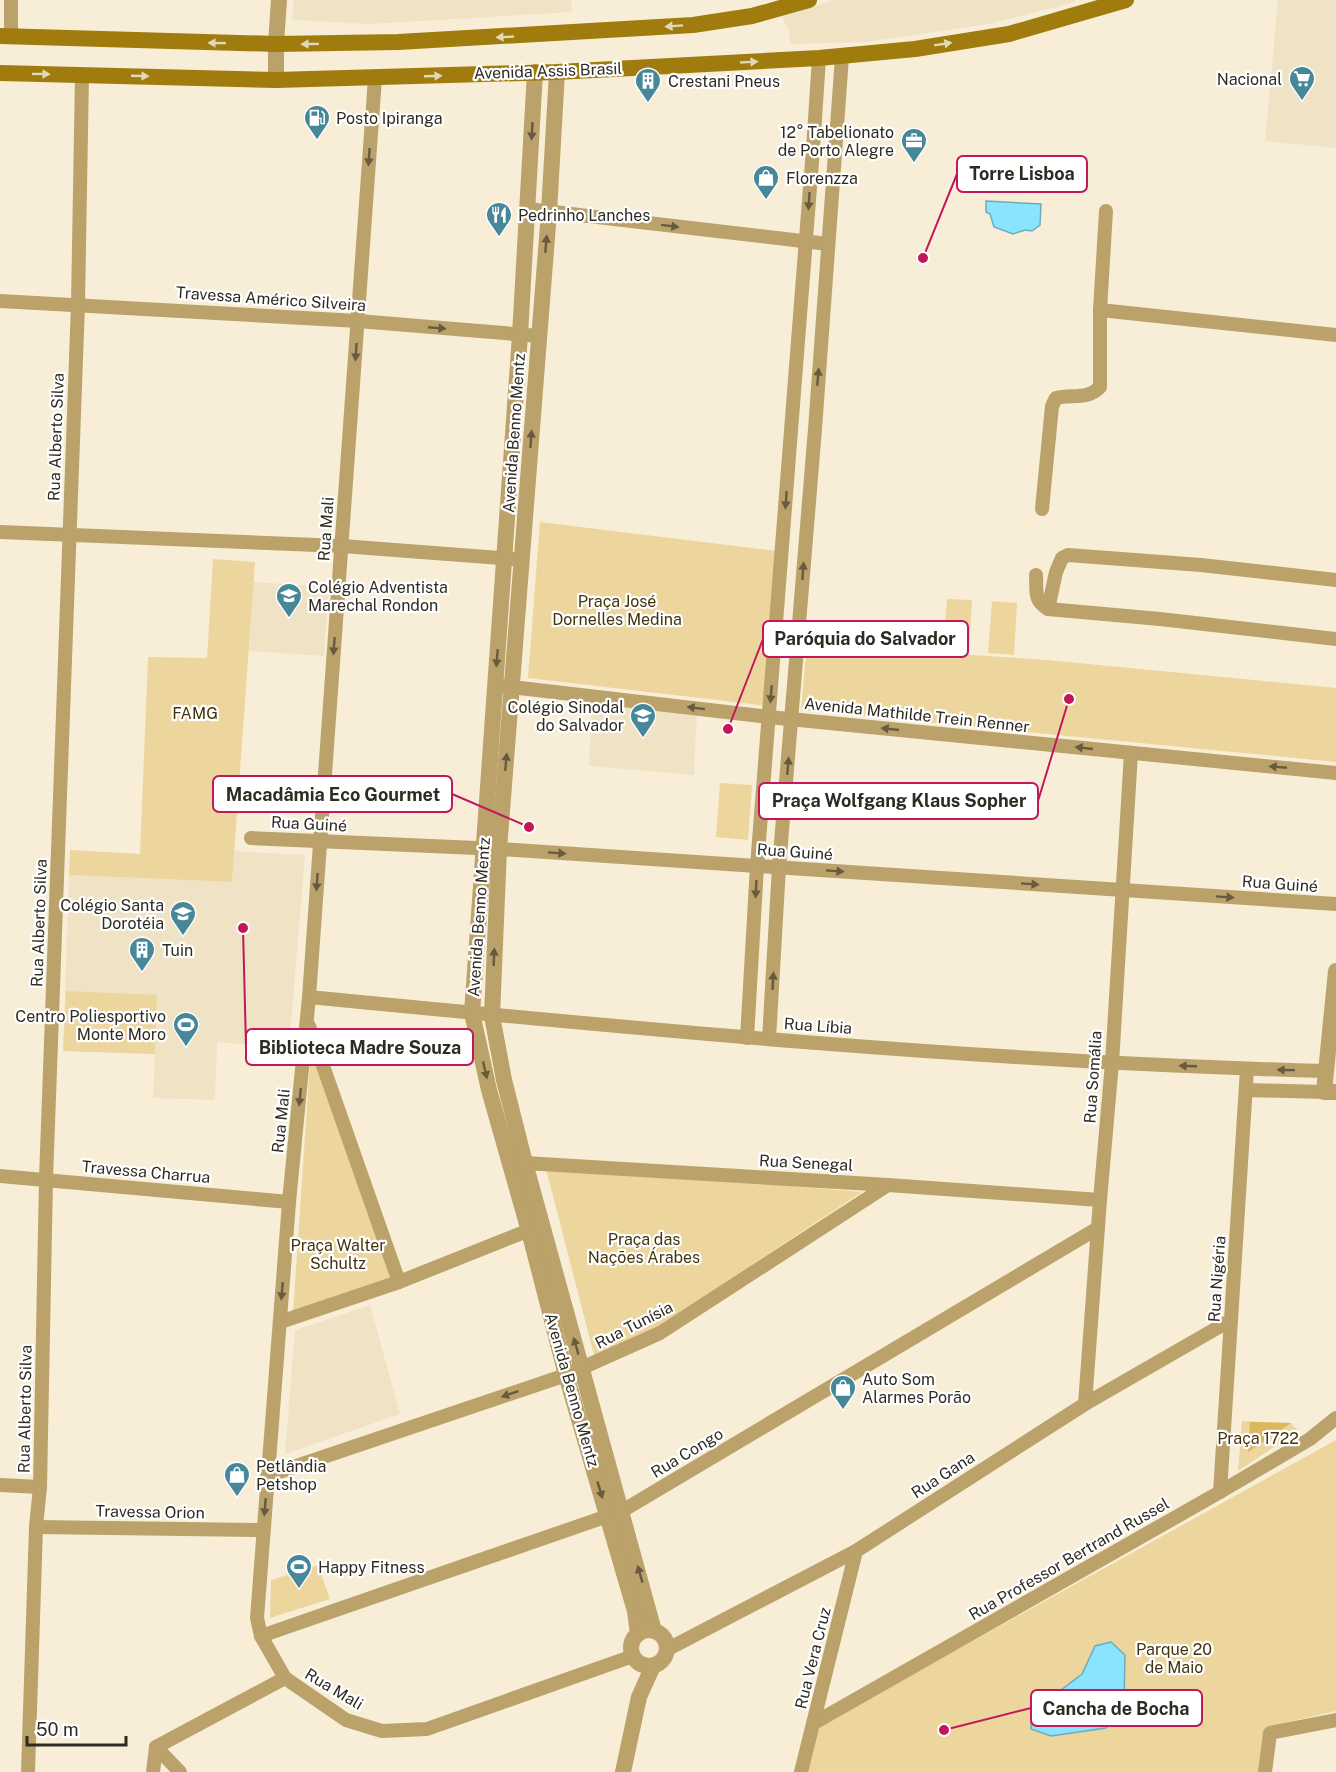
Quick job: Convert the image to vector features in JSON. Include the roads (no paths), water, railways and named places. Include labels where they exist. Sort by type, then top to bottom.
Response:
[{"type":"main road","points":[[5,36],[276,44],[398,42],[681,26],[752,16],[808,0]]},
{"type":"main road","name":"Avenida Assis Brasil","points":[[0,73],[276,80],[557,72],[843,57],[915,49],[1009,34],[1126,0]]},
{"type":"street","points":[[5,36],[11,0]]},
{"type":"street","points":[[276,80],[279,0]]},
{"type":"street","points":[[769,1039],[779,867],[843,57]]},
{"type":"street","points":[[747,1038],[757,866],[819,58]]},
{"type":"street","name":"Avenida Benno Mentz","points":[[518,1165],[489,1090],[472,1013],[491,848],[513,559],[511,480],[536,72]]},
{"type":"street","name":"Avenida Benno Mentz","points":[[513,559],[528,480],[549,212],[557,72]]},
{"type":"street","name":"Rua Alberto Silva","points":[[28,1772],[36,1527],[40,1487],[46,1179],[78,304],[82,75]]},
{"type":"street","name":"Rua Mali","points":[[375,78],[309,997],[289,1202],[257,1618],[261,1636],[285,1678],[346,1720],[382,1731],[427,1729],[635,1658]]},
{"type":"street","points":[[813,149],[835,150]]},
{"type":"street","points":[[528,209],[828,244]]},
{"type":"street","points":[[1042,509],[1052,406],[1056,398],[1066,395],[1086,396],[1094,393],[1100,387],[1100,310],[1107,211]]},
{"type":"street","name":"Travessa Américo Silveira","points":[[0,301],[358,321],[539,336]]},
{"type":"street","points":[[1100,310],[1336,335]]},
{"type":"street","points":[[788,477],[810,479]]},
{"type":"street","points":[[511,480],[528,480]]},
{"type":"street","points":[[0,532],[342,546],[513,559]]},
{"type":"street","points":[[1048,609],[1056,572],[1062,558],[1068,555],[1201,565],[1336,580]]},
{"type":"street","points":[[1036,575],[1037,597],[1040,604],[1048,609],[1336,639]]},
{"type":"street","name":"Avenida Mathilde Trein Renner","points":[[504,686],[769,717],[1336,773]]},
{"type":"street","name":"Rua Somália","points":[[1085,1404],[1112,1064],[1131,753]]},
{"type":"street","name":"Rua Guiné","points":[[251,838],[491,848],[1336,904]]},
{"type":"street","name":"Avenida Benno Mentz","points":[[491,848],[492,1016],[518,1165],[535,1228],[566,1376],[654,1631]]},
{"type":"street","points":[[1246,1090],[1330,1092],[1325,1071],[1336,971]]},
{"type":"street","name":"Rua Líbia","points":[[309,997],[492,1016],[747,1038],[1112,1064],[1325,1071]]},
{"type":"street","points":[[307,1021],[399,1282]]},
{"type":"street","name":"Rua Nigéria","points":[[1220,1492],[1247,1069]]},
{"type":"street","name":"Rua Senegal","points":[[518,1165],[888,1185],[1100,1200]]},
{"type":"street","name":"Travessa Charrua","points":[[0,1176],[289,1202]]},
{"type":"street","name":"Rua Tunísia","points":[[267,1476],[566,1376],[660,1333],[888,1185]]},
{"type":"street","points":[[279,1322],[399,1282],[535,1228]]},
{"type":"street","name":"Avenida Benno Mentz","points":[[535,1228],[583,1369],[615,1513],[638,1634]]},
{"type":"street","name":"Rua Congo","points":[[261,1636],[615,1513],[1098,1228]]},
{"type":"street","name":"Rua Gana","points":[[668,1649],[856,1551],[1085,1404],[1231,1320]]},
{"type":"street","name":"Rua Professor Bertrand Russel","points":[[814,1723],[1220,1492],[1310,1439],[1336,1418]]},
{"type":"street","points":[[0,1485],[40,1487]]},
{"type":"street","name":"Travessa Orion","points":[[36,1527],[263,1530]]},
{"type":"street","name":"Rua Vera Cruz","points":[[801,1772],[856,1551]]},
{"type":"street","points":[[635,1658],[647,1666],[653,1666],[663,1660],[668,1649],[664,1638],[648,1630],[638,1634],[631,1644],[635,1658],[639,1697]]},
{"type":"street","points":[[623,1772],[639,1697],[653,1666]]},
{"type":"street","points":[[156,1747],[285,1678]]},
{"type":"street","points":[[1265,1772],[1269,1733],[1336,1720]]},
{"type":"street","points":[[153,1772],[156,1747]]},
{"type":"street","points":[[156,1747],[180,1772]]},
{"type":"water","points":[[986,201],[1041,204],[1040,225],[1032,231],[1025,230],[1013,234],[994,227],[990,214],[986,212]]},
{"type":"water","points":[[1111,1642],[1125,1655],[1124,1703],[1106,1728],[1051,1736],[1031,1729],[1032,1707],[1053,1696],[1082,1674],[1095,1646]]},
{"type":"place","name":"Nacional","points":[[1302,102]]},
{"type":"place","name":"Crestani Pneus","points":[[648,104]]},
{"type":"place","name":"Posto Ipiranga","points":[[317,141]]},
{"type":"place","name":"12° Tabelionato de Porto Alegre","points":[[914,164]]},
{"type":"place","name":"Florenzza","points":[[766,201]]},
{"type":"place","name":"Pedrinho Lanches","points":[[499,238]]},
{"type":"place","name":"Torre Lisboa","points":[[923,258]]},
{"type":"place","name":"Colégio Adventista Marechal Rondon","points":[[289,619]]},
{"type":"place","name":"Praça Wolfgang Klaus Sopher","points":[[1069,699]]},
{"type":"place","name":"Paróquia do Salvador","points":[[728,729]]},
{"type":"place","name":"Colégio Sinodal do Salvador","points":[[643,739]]},
{"type":"place","name":"Macadâmia Eco Gourmet","points":[[529,827]]},
{"type":"place","name":"Biblioteca Madre Souza","points":[[243,928]]},
{"type":"place","name":"Colégio Santa Dorotéia","points":[[183,937]]},
{"type":"place","name":"Tuin","points":[[142,973]]},
{"type":"place","name":"Centro Poliesportivo Monte Moro","points":[[186,1048]]},
{"type":"place","name":"Auto Som Alarmes Porão","points":[[843,1411]]},
{"type":"place","name":"Petlândia Petshop","points":[[237,1498]]},
{"type":"place","name":"Happy Fitness","points":[[299,1590]]},
{"type":"place","name":"Cancha de Bocha","points":[[944,1730]]},
{"type":"park label","name":"Praça José Dornelles Medina","points":[[617,610]]},
{"type":"park label","name":"FAMG","points":[[195,713]]},
{"type":"park label","name":"Praça das Nações Árabes","points":[[644,1248]]},
{"type":"park label","name":"Praça Walter Schultz","points":[[338,1254]]},
{"type":"park label","name":"Praça 1722","points":[[1258,1438]]},
{"type":"park label","name":"Parque 20 de Maio","points":[[1174,1658]]}]
